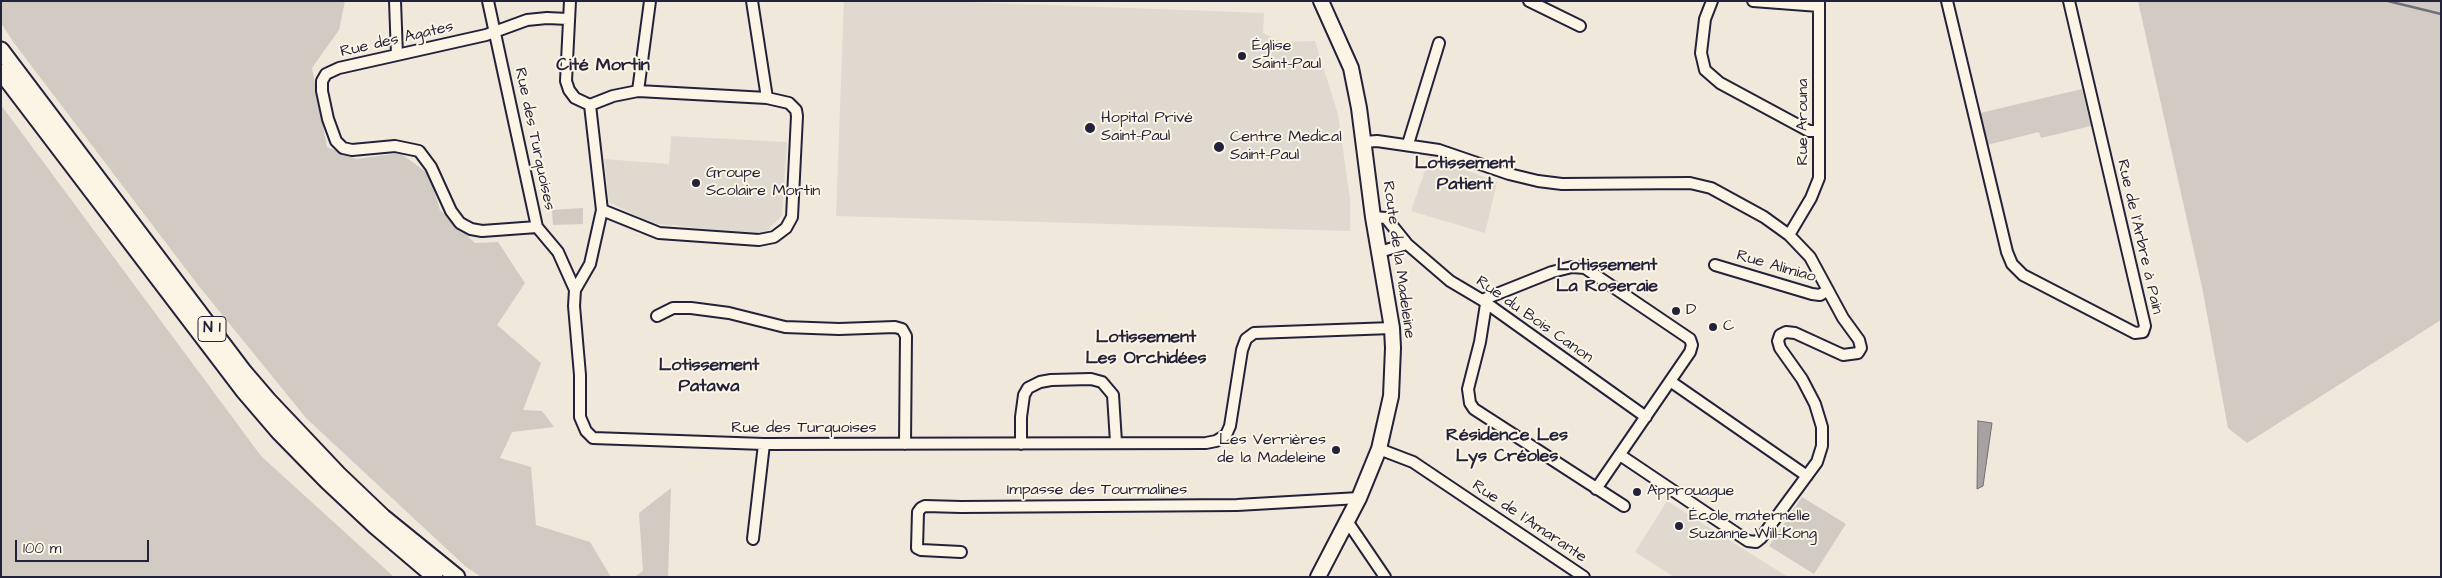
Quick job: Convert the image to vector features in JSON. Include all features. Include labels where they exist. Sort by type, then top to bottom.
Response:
[{"type":"main road","name":"Route de la Madeleine","points":[[1318,577],[1359,498],[1379,449],[1391,396],[1392,328],[1351,68],[1322,1]]},
{"type":"main road","name":"N 1","points":[[1,50],[244,372],[268,400],[338,474],[383,516],[457,577]]},
{"type":"main road","name":"N 1","points":[[1,72],[249,397],[327,481],[375,526],[435,577]]},
{"type":"street","points":[[395,1],[397,55]]},
{"type":"street","name":"Rue des Turquoises","points":[[488,1],[537,227],[558,252],[575,290],[574,306],[580,375],[580,417],[590,436],[597,439],[764,444],[1206,443],[1216,441],[1226,435],[1230,426],[1242,350],[1246,339],[1254,333],[1392,328]]},
{"type":"street","points":[[570,1],[567,86],[575,98],[590,105],[613,96],[638,91],[767,98],[789,103],[796,110],[797,116],[792,217],[790,224],[774,237],[758,240],[659,233],[602,210]]},
{"type":"street","points":[[638,91],[650,1]]},
{"type":"street","points":[[752,1],[767,98]]},
{"type":"street","points":[[1529,1],[1580,26]]},
{"type":"street","points":[[1712,1],[1705,19],[1701,53],[1705,70],[1720,83],[1809,131],[1818,131]]},
{"type":"street","points":[[1753,1],[1819,4]]},
{"type":"street","name":"Rue de l'Arbre à Pain","points":[[1947,1],[2007,252],[2012,264],[2023,275],[2135,333],[2143,332],[2145,326],[2069,1]]},
{"type":"street","name":"Rue Arouna","points":[[1789,235],[1818,184],[1819,4]]},
{"type":"street","name":"Rue des Agates","points":[[537,227],[482,231],[470,228],[460,223],[451,211],[431,167],[418,151],[395,146],[352,150],[343,148],[336,141],[325,110],[321,86],[323,77],[339,68],[495,32],[534,19],[568,19]]},
{"type":"street","points":[[1408,144],[1438,43]]},
{"type":"street","points":[[575,290],[590,264],[602,210],[590,105]]},
{"type":"street","points":[[1364,142],[1377,141],[1408,144],[1439,150],[1509,174],[1538,181],[1562,184],[1690,183],[1711,188],[1789,235],[1810,257],[1842,318],[1859,340],[1861,348],[1858,353],[1843,355],[1794,333],[1786,332],[1780,335],[1778,341],[1780,348],[1802,379],[1822,427],[1822,446],[1817,462],[1761,538],[1756,542],[1748,541],[1620,454]]},
{"type":"street","name":"Rue du Bois Canon","points":[[1373,217],[1386,218],[1407,244],[1450,281],[1484,302],[1646,417]]},
{"type":"street","points":[[1379,252],[1407,244]]},
{"type":"street","name":"Rue Alimiao","points":[[1715,265],[1812,294],[1820,295],[1828,290]]},
{"type":"street","points":[[1596,489],[1690,352],[1691,342],[1687,337],[1585,268],[1572,267],[1552,272],[1484,302],[1480,342],[1468,389],[1470,403],[1474,409],[1596,489],[1624,506]]},
{"type":"street","points":[[657,316],[673,308],[691,308],[729,313],[785,327],[839,329],[900,328],[906,336],[906,444]]},
{"type":"street","points":[[1021,444],[1023,401],[1028,388],[1040,382],[1051,380],[1091,379],[1102,382],[1113,395],[1116,442]]},
{"type":"street","points":[[1670,381],[1807,476]]},
{"type":"street","points":[[754,539],[764,444]]},
{"type":"street","name":"Rue de l'Amarante","points":[[1379,449],[1413,462],[1584,577]]},
{"type":"street","name":"Impasse des Tourmalines","points":[[961,552],[922,550],[917,548],[918,512],[921,508],[926,506],[1237,505],[1359,498]]},
{"type":"street","points":[[1347,521],[1385,577]]},
{"type":"shaded area","points":[[1,1],[345,1],[339,30],[312,68],[327,147],[356,159],[400,153],[429,174],[440,210],[475,243],[498,242],[525,283],[497,325],[541,363],[523,410],[542,411],[554,427],[512,432],[500,458],[531,467],[536,525],[590,542],[611,577],[481,577],[465,566],[306,418],[198,285],[14,43],[1,23]]},
{"type":"shaded area","name":"Hopital Privé Saint-Paul","points":[[844,1],[938,1],[1264,13],[1263,33],[1282,42],[1315,41],[1338,114],[1350,199],[1350,231],[836,216]]},
{"type":"shaded area","points":[[2138,1],[2441,1],[2441,320],[2247,443],[2228,428],[2202,287]]},
{"type":"shaded area","points":[[2082,89],[2091,126],[2041,138],[2039,132],[1987,145],[1980,113]]},
{"type":"shaded area","points":[[1,105],[261,456],[394,577],[1,577]]},
{"type":"shaded area","name":"Groupe Scolaire Mortin","points":[[671,136],[787,142],[782,216],[762,235],[651,223],[609,202],[604,159],[669,164]]},
{"type":"shaded area","points":[[1430,156],[1497,182],[1485,233],[1411,211]]},
{"type":"shaded area","points":[[583,208],[583,224],[553,225],[552,210]]},
{"type":"shaded area","points":[[1978,421],[1992,423],[1983,486],[1977,489]]},
{"type":"shaded area","points":[[671,488],[668,577],[634,577],[643,571],[639,513]]},
{"type":"shaded area","points":[[1802,497],[1846,524],[1814,574],[1769,546]]},
{"type":"shaded area","name":"École maternelle Suzanne Will-Kong","points":[[1667,501],[1788,577],[1674,577],[1635,552]]},
{"type":"waterway","points":[[2388,1],[2441,14]]},
{"type":"place","name":"Église Saint-Paul","points":[[1242,56]]},
{"type":"place","name":"Hopital Privé Saint-Paul","points":[[1090,128]]},
{"type":"place","name":"Centre Medical Saint-Paul","points":[[1219,147]]},
{"type":"place","name":"Groupe Scolaire Mortin","points":[[696,183]]},
{"type":"place","name":"D","points":[[1676,311]]},
{"type":"place","name":"C","points":[[1713,327]]},
{"type":"place","name":"Les Verrières de la Madeleine","points":[[1336,450]]},
{"type":"place","name":"Approuague","points":[[1637,492]]},
{"type":"place","name":"École maternelle Suzanne Will-Kong","points":[[1679,526]]},
{"type":"district","name":"Cité Mortin","points":[[603,66]]},
{"type":"district","name":"Lotissement Patient","points":[[1465,174]]},
{"type":"district","name":"Lotissement La Roseraie","points":[[1607,276]]},
{"type":"district","name":"Lotissement Les Orchidées","points":[[1146,348]]},
{"type":"district","name":"Lotissement Patawa","points":[[709,376]]},
{"type":"district","name":"Résidence Les Lys Créoles","points":[[1507,446]]}]
